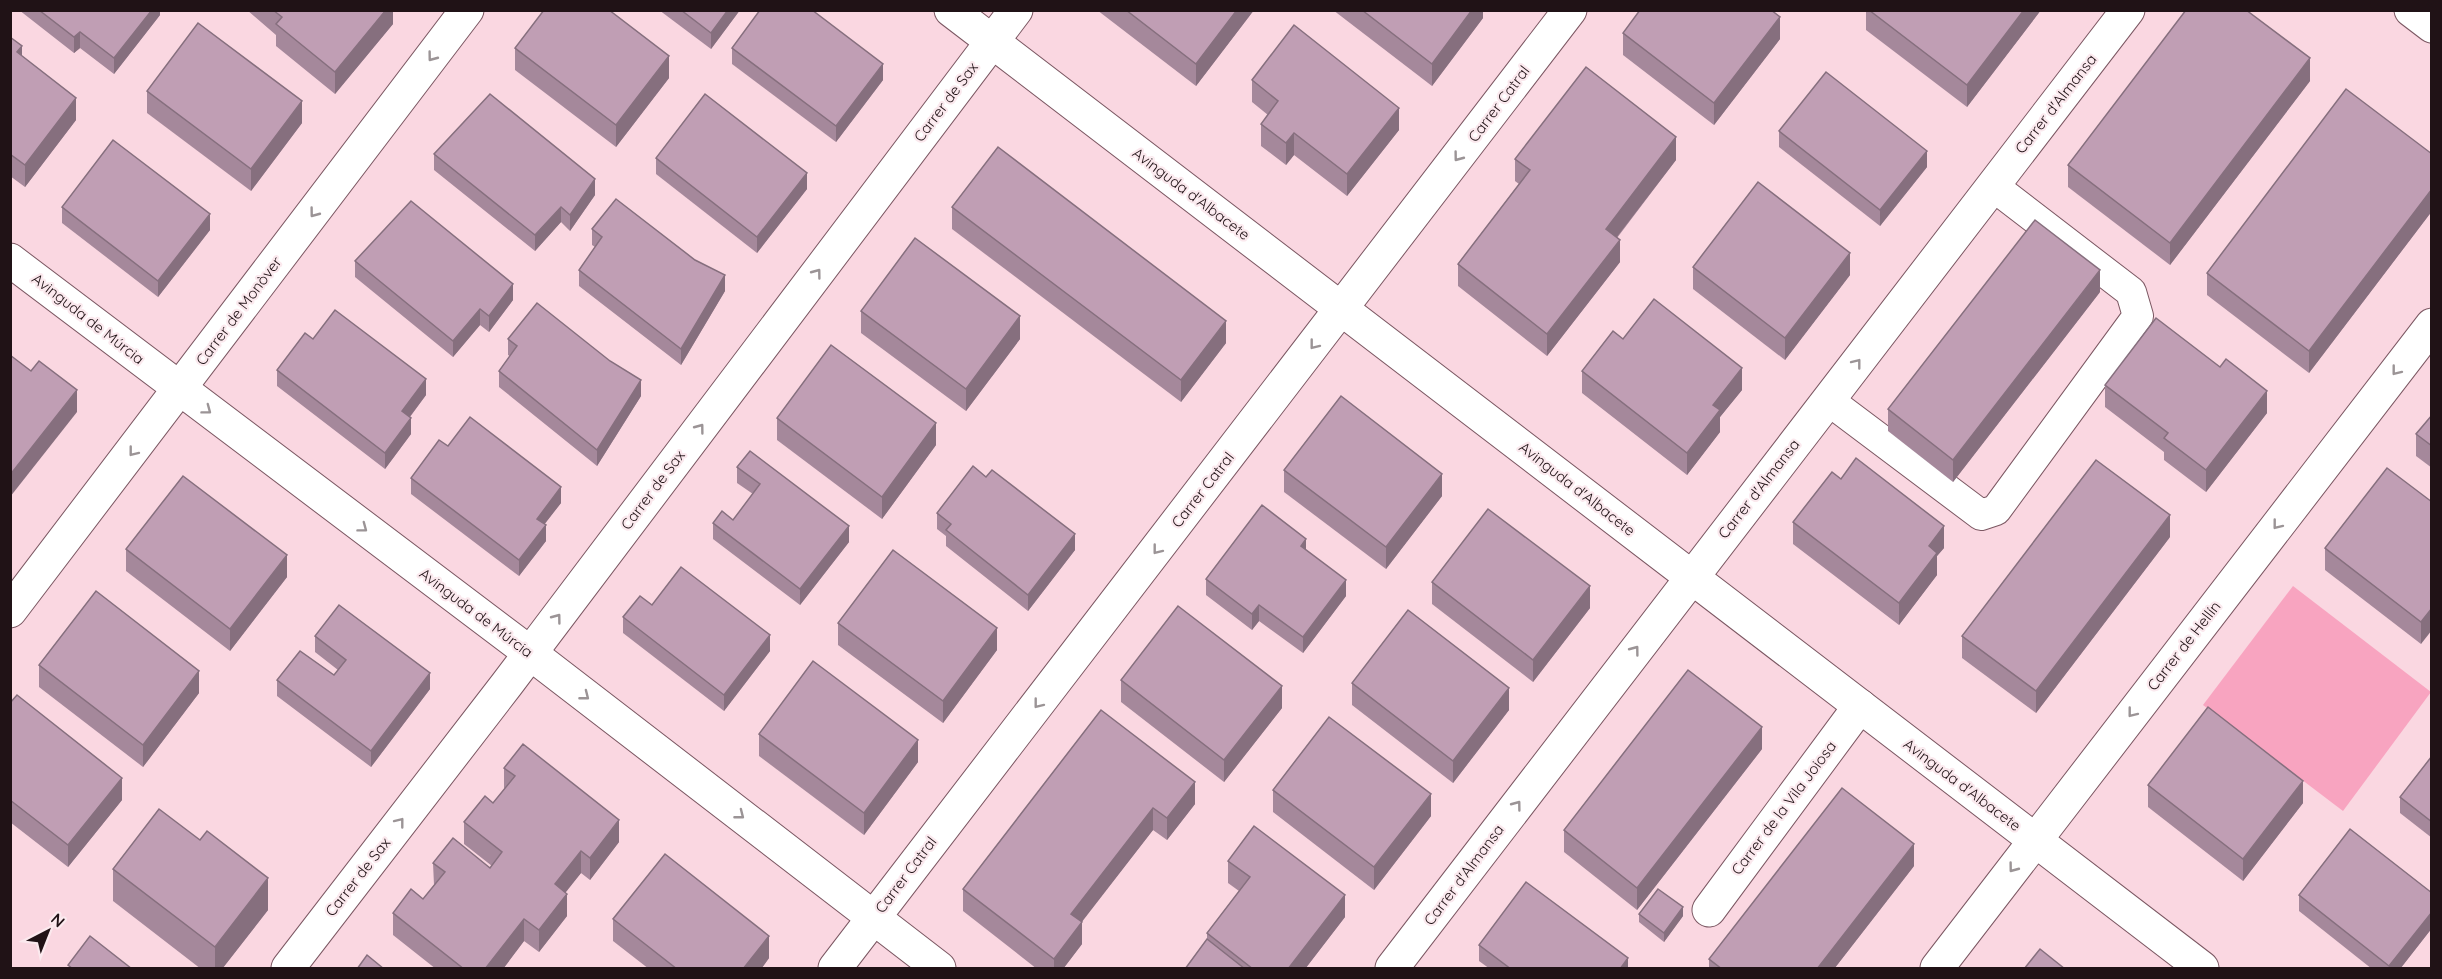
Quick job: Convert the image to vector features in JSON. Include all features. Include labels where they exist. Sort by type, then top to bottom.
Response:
[{"type":"street","name":"Carrer de Monòver","points":[[10,611],[467,10]]},
{"type":"street","name":"Avinguda d'Albacete","points":[[951,10],[2202,969]]},
{"type":"street","name":"Carrer de Sax","points":[[288,969],[1016,10]]},
{"type":"street","name":"Carrer Catral","points":[[835,969],[1570,10]]},
{"type":"street","name":"Carrer d'Almansa","points":[[1392,969],[2128,10]]},
{"type":"street","points":[[2411,10],[2432,26]]},
{"type":"street","name":"Avinguda de Múrcia","points":[[10,260],[530,653],[939,969]]},
{"type":"street","name":"Carrer de Hellín","points":[[1937,969],[2432,324]]},
{"type":"street","name":"Carrer de la Vila Joiosa","points":[[1709,910],[1860,706]]},
{"type":"lane","points":[[1828,400],[1982,515],[1996,510],[2138,316],[2131,292],[1993,186]]},
{"type":"shaded area","points":[[2293,586],[2431,692],[2343,811],[2203,705]]},
{"type":"building","points":[[39,10],[152,10],[114,58],[80,32],[74,37]]},
{"type":"building","points":[[273,10],[386,10],[335,72],[276,24],[282,17]]},
{"type":"building","points":[[544,10],[609,10],[669,56],[616,125],[515,48]]},
{"type":"building","points":[[681,10],[728,10],[711,33]]},
{"type":"building","points":[[760,10],[812,10],[883,64],[836,126],[732,48]]},
{"type":"building","points":[[1126,10],[1237,10],[1196,64]]},
{"type":"building","points":[[1362,10],[1472,10],[1432,64]]},
{"type":"building","points":[[1640,10],[1771,10],[1780,17],[1714,103],[1623,33]]},
{"type":"building","points":[[1869,10],[2024,10],[1967,85]]},
{"type":"building","points":[[2186,10],[2246,10],[2310,58],[2170,243],[2068,165]]},
{"type":"building","points":[[198,23],[302,101],[251,169],[147,91]]},
{"type":"building","points":[[1294,25],[1399,108],[1347,174],[1294,133],[1286,143],[1261,124],[1278,101],[1252,80]]},
{"type":"building","points":[[10,37],[22,46],[17,52],[76,98],[25,165],[10,154]]},
{"type":"building","points":[[1586,67],[1676,137],[1606,229],[1620,240],[1547,334],[1458,264],[1530,170],[1515,159]]},
{"type":"building","points":[[1826,72],[1927,151],[1880,210],[1779,131]]},
{"type":"building","points":[[2346,89],[2432,154],[2432,189],[2309,351],[2207,273]]},
{"type":"building","points":[[490,94],[595,179],[570,215],[561,207],[535,235],[434,154]]},
{"type":"building","points":[[705,94],[807,173],[757,237],[656,158]]},
{"type":"building","points":[[113,140],[210,214],[158,281],[62,207]]},
{"type":"building","points":[[998,147],[1226,321],[1181,380],[952,207]]},
{"type":"building","points":[[1758,182],[1850,253],[1785,338],[1693,267]]},
{"type":"building","points":[[616,199],[695,260],[725,275],[681,349],[579,270],[602,237],[592,229]]},
{"type":"building","points":[[411,201],[513,284],[489,316],[480,309],[453,341],[355,261]]},
{"type":"building","points":[[2035,220],[2100,270],[1953,460],[1888,409]]},
{"type":"building","points":[[915,238],[1020,316],[966,389],[861,311]]},
{"type":"building","points":[[1654,299],[1742,368],[1713,405],[1720,410],[1687,453],[1582,371],[1613,331],[1623,339]]},
{"type":"building","points":[[537,303],[610,361],[641,380],[597,450],[499,371],[517,346],[508,339]]},
{"type":"building","points":[[335,310],[426,379],[402,411],[411,418],[385,453],[277,370],[305,333],[313,339]]},
{"type":"building","points":[[2156,318],[2220,367],[2226,359],[2267,391],[2206,470],[2164,438],[2168,433],[2105,385]]},
{"type":"building","points":[[831,345],[936,423],[882,497],[777,418]]},
{"type":"building","points":[[10,355],[31,371],[39,361],[77,390],[10,475]]},
{"type":"building","points":[[1341,396],[1442,474],[1386,547],[1284,470]]},
{"type":"building","points":[[2432,415],[2432,446],[2416,434]]},
{"type":"building","points":[[470,417],[561,487],[537,519],[546,525],[519,560],[411,478],[439,440],[448,446]]},
{"type":"building","points":[[750,451],[849,526],[800,589],[713,523],[722,511],[733,520],[760,484],[737,467]]},
{"type":"building","points":[[1856,458],[1944,526],[1929,546],[1937,553],[1899,603],[1793,522],[1832,472],[1841,479]]},
{"type":"building","points":[[2096,460],[2170,515],[2036,691],[1962,636]]},
{"type":"building","points":[[973,466],[986,477],[992,470],[1075,534],[1028,595],[946,530],[951,524],[937,513]]},
{"type":"building","points":[[2387,468],[2432,502],[2432,608],[2421,622],[2325,548]]},
{"type":"building","points":[[183,476],[287,555],[230,629],[126,549]]},
{"type":"building","points":[[1262,505],[1306,539],[1301,546],[1346,580],[1303,637],[1259,605],[1252,614],[1206,579]]},
{"type":"building","points":[[1488,509],[1590,586],[1533,660],[1432,582]]},
{"type":"building","points":[[893,550],[997,628],[943,701],[838,623]]},
{"type":"building","points":[[681,567],[770,635],[724,695],[623,617],[640,596],[652,605]]},
{"type":"building","points":[[96,591],[199,671],[143,745],[39,665]]},
{"type":"building","points":[[339,605],[430,673],[371,751],[277,680],[300,651],[334,675],[346,660],[315,636]]},
{"type":"building","points":[[1178,606],[1282,686],[1224,760],[1121,680]]},
{"type":"building","points":[[1408,610],[1509,688],[1453,761],[1352,683]]},
{"type":"building","points":[[813,661],[918,740],[864,813],[759,734]]},
{"type":"building","points":[[1688,670],[1762,727],[1637,888],[1564,830]]},
{"type":"building","points":[[17,695],[122,778],[68,845],[10,800],[10,703]]},
{"type":"building","points":[[2208,707],[2303,781],[2243,859],[2148,785]]},
{"type":"building","points":[[1101,710],[1195,782],[1167,818],[1153,808],[1071,914],[1082,922],[1054,959],[963,889]]},
{"type":"building","points":[[1329,717],[1431,794],[1374,867],[1273,790]]},
{"type":"building","points":[[523,744],[619,820],[590,858],[581,851],[555,884],[567,894],[539,930],[524,919],[485,969],[464,969],[393,913],[411,889],[423,899],[445,872],[433,863],[453,838],[490,868],[502,852],[464,822],[485,796],[493,803],[515,776],[504,768]]},
{"type":"building","points":[[2432,756],[2432,822],[2400,797]]},
{"type":"building","points":[[1842,788],[1914,844],[1817,969],[1722,969],[1709,959]]},
{"type":"building","points":[[159,809],[200,840],[207,831],[268,878],[215,947],[113,869]]},
{"type":"building","points":[[1254,826],[1345,895],[1288,969],[1253,969],[1207,933],[1250,877],[1228,861]]},
{"type":"building","points":[[2350,829],[2432,893],[2432,912],[2389,966],[2299,895]]},
{"type":"building","points":[[665,854],[769,936],[743,969],[677,969],[613,919]]},
{"type":"building","points":[[1526,882],[1628,958],[1620,969],[1511,969],[1479,945]]},
{"type":"building","points":[[1658,889],[1683,907],[1664,933],[1639,914]]},
{"type":"building","points":[[90,936],[132,969],[73,969],[68,965]]},
{"type":"building","points":[[1207,939],[1245,969],[1185,969]]},
{"type":"building","points":[[2040,949],[2065,969],[2024,969]]},
{"type":"building","points":[[367,955],[384,969],[357,969]]}]
